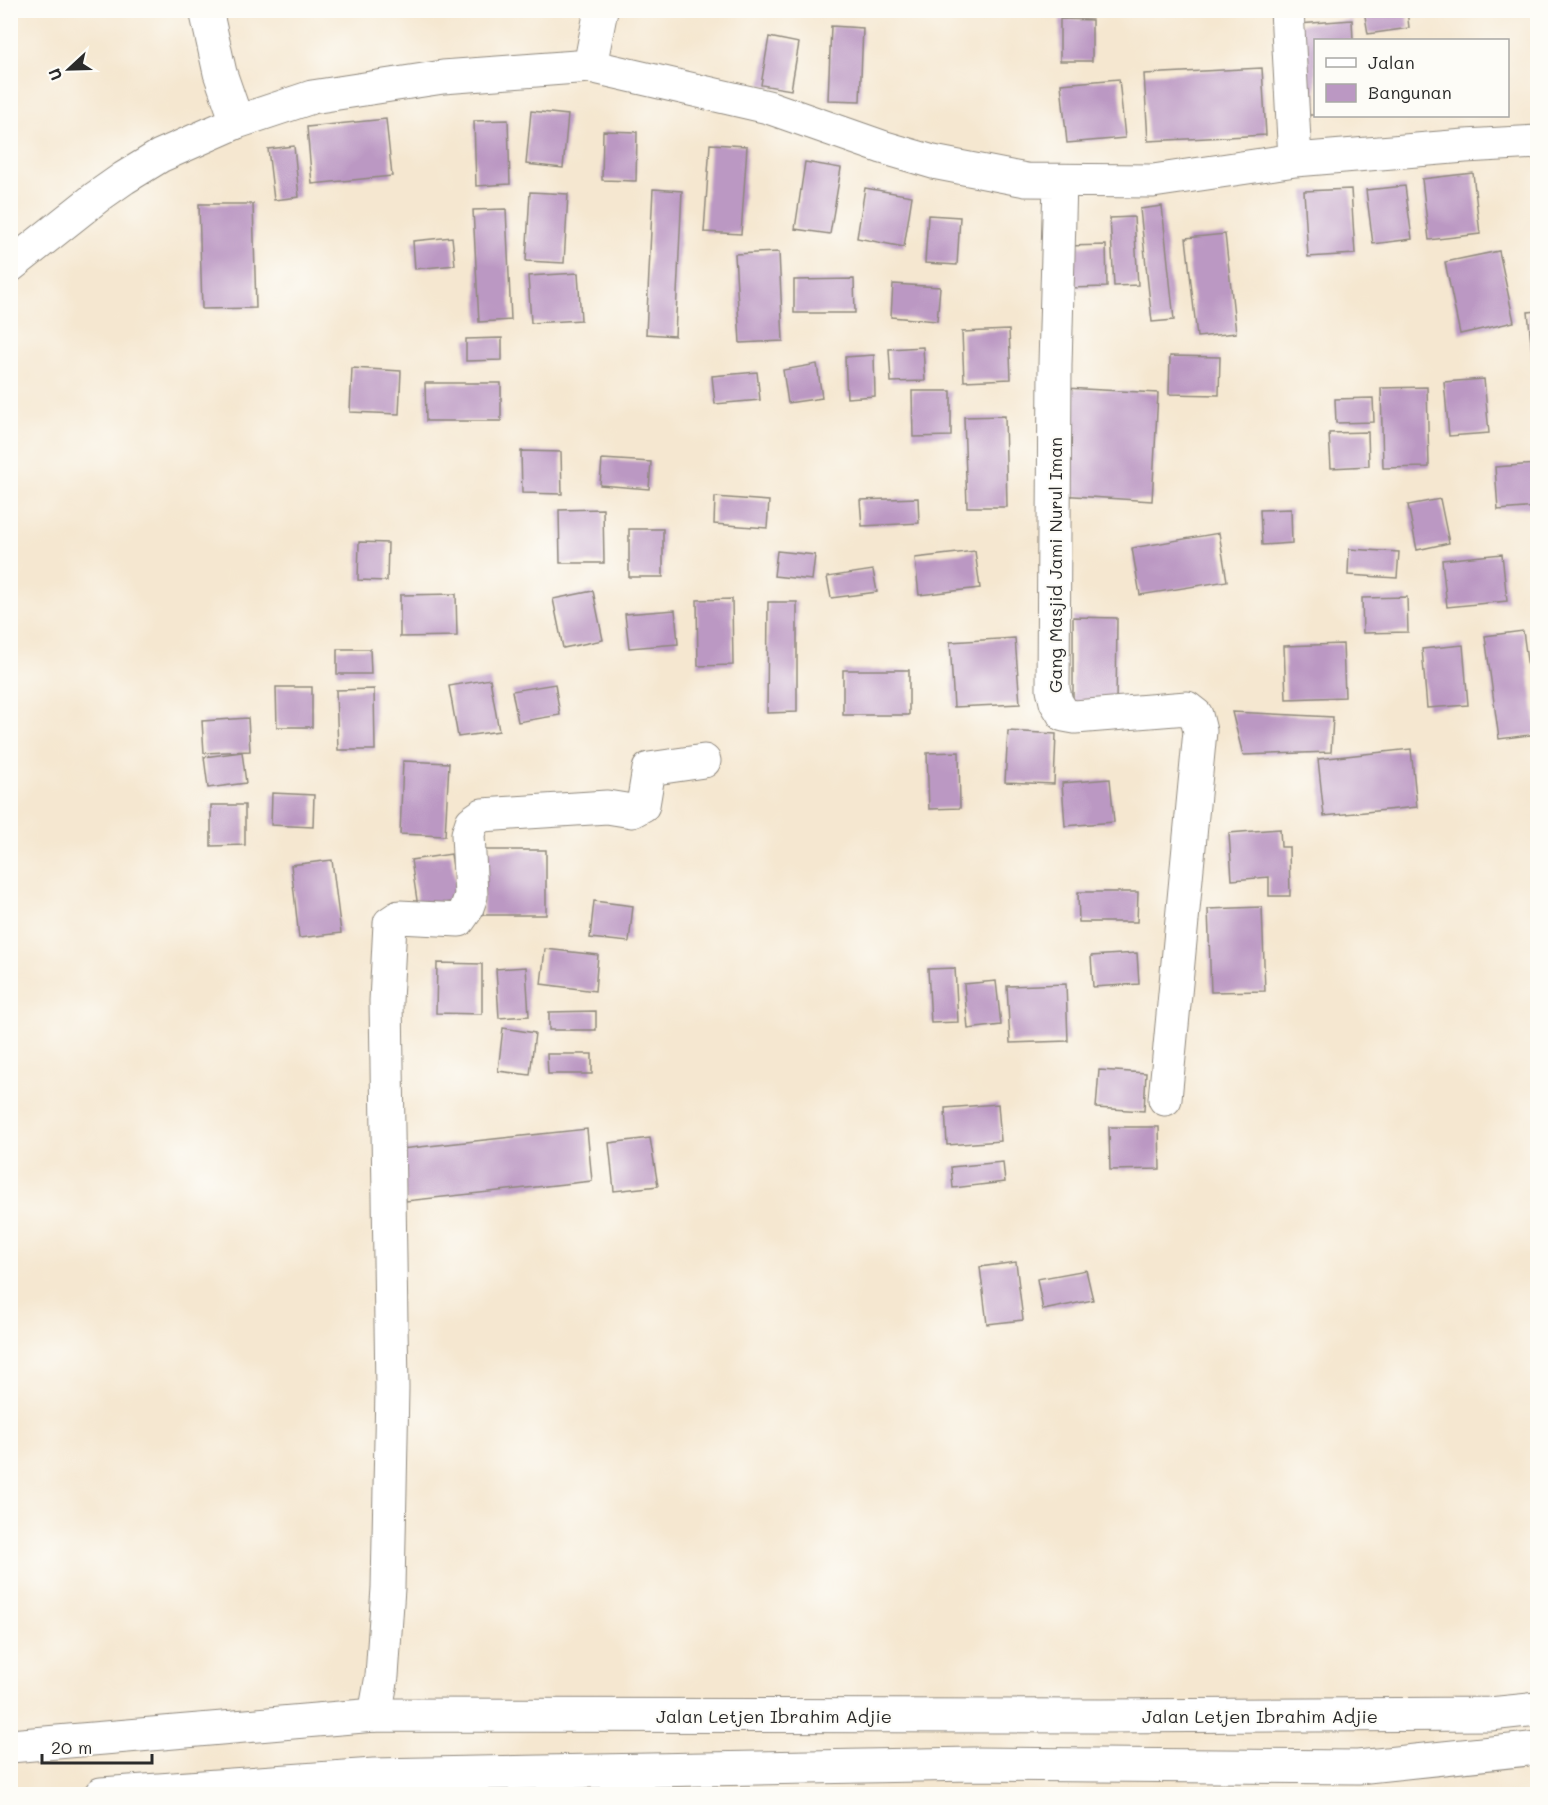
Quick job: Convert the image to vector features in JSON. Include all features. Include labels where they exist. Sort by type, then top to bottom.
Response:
[{"type":"street","points":[[206,10],[220,73],[237,122]]},
{"type":"street","points":[[590,66],[601,10]]},
{"type":"street","points":[[1287,10],[1295,160]]},
{"type":"street","points":[[10,266],[97,196],[124,178],[160,156],[237,122],[312,97],[443,77],[590,66],[768,108],[933,162],[1026,180],[1153,181],[1295,160],[1538,142]]},
{"type":"street","name":"Gang Masjid Jami Nurul Iman","points":[[1060,181],[1055,365],[1053,689],[1056,702],[1064,715],[1075,717],[1186,708],[1196,715],[1200,731],[1165,1099]]},
{"type":"street","points":[[375,1715],[382,1676],[389,1576],[392,1389],[386,1001],[390,923],[399,917],[459,920],[471,896],[468,834],[472,822],[483,815],[607,807],[632,811],[643,805],[650,769],[704,761]]},
{"type":"street","name":"Jalan Letjen Ibrahim Adjie","points":[[10,1746],[375,1715],[1113,1716],[1490,1714],[1538,1709]]},
{"type":"street","points":[[101,1794],[386,1775],[973,1764],[1358,1767],[1538,1748]]},
{"type":"building","points":[[1364,10],[1407,10],[1409,28],[1368,34]]},
{"type":"building","points":[[1060,19],[1092,20],[1092,61],[1060,61]]},
{"type":"building","points":[[1352,20],[1353,39],[1314,39],[1314,115],[1304,115],[1298,24]]},
{"type":"building","points":[[831,26],[863,28],[860,101],[828,100]]},
{"type":"building","points":[[769,37],[799,43],[791,90],[761,85]]},
{"type":"building","points":[[1262,68],[1266,135],[1148,141],[1144,74]]},
{"type":"building","points":[[1119,79],[1125,138],[1067,143],[1061,84]]},
{"type":"building","points":[[531,111],[568,115],[563,168],[526,164]]},
{"type":"building","points":[[386,119],[392,176],[312,184],[307,127]]},
{"type":"building","points":[[508,120],[510,184],[476,186],[474,121]]},
{"type":"building","points":[[603,131],[637,132],[636,181],[602,180]]},
{"type":"building","points":[[710,144],[747,146],[741,234],[704,232]]},
{"type":"building","points":[[294,146],[299,197],[274,200],[268,149]]},
{"type":"building","points":[[805,162],[841,168],[830,234],[795,229]]},
{"type":"building","points":[[1473,173],[1480,234],[1429,240],[1422,179]]},
{"type":"building","points":[[1405,186],[1412,239],[1373,244],[1366,190]]},
{"type":"building","points":[[865,188],[912,196],[904,247],[857,238]]},
{"type":"building","points":[[653,189],[682,191],[675,336],[646,334]]},
{"type":"building","points":[[1351,189],[1355,254],[1308,257],[1304,191]]},
{"type":"building","points":[[530,192],[568,194],[564,263],[526,261]]},
{"type":"building","points":[[199,204],[253,204],[256,308],[202,309]]},
{"type":"building","points":[[1162,206],[1174,320],[1152,322],[1140,209]]},
{"type":"building","points":[[1533,206],[1538,206],[1538,228],[1536,228]]},
{"type":"building","points":[[506,209],[511,320],[479,322],[473,210]]},
{"type":"building","points":[[928,215],[960,217],[957,265],[925,263]]},
{"type":"building","points":[[1134,217],[1138,285],[1114,286],[1110,218]]},
{"type":"building","points":[[1225,234],[1236,333],[1197,337],[1186,238]]},
{"type":"building","points":[[452,237],[455,265],[415,269],[413,241]]},
{"type":"building","points":[[1106,245],[1107,287],[1067,288],[1066,246]]},
{"type":"building","points":[[1499,251],[1514,322],[1460,334],[1445,262]]},
{"type":"building","points":[[779,252],[783,341],[740,343],[735,254]]},
{"type":"building","points":[[578,273],[581,320],[531,323],[528,276]]},
{"type":"building","points":[[854,279],[855,313],[794,313],[794,280]]},
{"type":"building","points":[[893,284],[940,287],[937,321],[891,317]]},
{"type":"building","points":[[1538,311],[1538,371],[1534,372],[1528,312]]},
{"type":"building","points":[[1009,330],[1011,379],[964,381],[962,332]]},
{"type":"building","points":[[502,338],[502,360],[466,361],[466,339]]},
{"type":"building","points":[[923,347],[925,381],[891,382],[889,349]]},
{"type":"building","points":[[874,355],[875,396],[847,398],[845,357]]},
{"type":"building","points":[[1170,356],[1220,357],[1219,395],[1169,394]]},
{"type":"building","points":[[817,364],[822,398],[788,403],[783,370]]},
{"type":"building","points":[[352,368],[401,371],[399,414],[350,412]]},
{"type":"building","points":[[757,372],[760,400],[715,404],[712,376]]},
{"type":"building","points":[[1484,379],[1489,433],[1449,436],[1444,382]]},
{"type":"building","points":[[425,383],[501,383],[501,421],[426,421]]},
{"type":"building","points":[[1427,387],[1429,467],[1383,468],[1381,388]]},
{"type":"building","points":[[1065,388],[1158,393],[1152,501],[1059,495]]},
{"type":"building","points":[[912,391],[951,391],[951,436],[913,437]]},
{"type":"building","points":[[1373,398],[1374,422],[1336,423],[1335,399]]},
{"type":"building","points":[[1005,416],[1007,507],[967,507],[964,417]]},
{"type":"building","points":[[1368,432],[1369,466],[1331,468],[1329,433]]},
{"type":"building","points":[[521,451],[561,452],[562,494],[522,493]]},
{"type":"building","points":[[602,459],[651,462],[649,489],[600,485]]},
{"type":"building","points":[[1538,464],[1538,507],[1498,510],[1495,467]]},
{"type":"building","points":[[715,497],[769,501],[767,528],[714,524]]},
{"type":"building","points":[[918,498],[919,523],[862,526],[860,500]]},
{"type":"building","points":[[1440,499],[1449,543],[1417,550],[1408,505]]},
{"type":"building","points":[[603,509],[604,563],[560,563],[559,510]]},
{"type":"building","points":[[1291,509],[1292,543],[1262,545],[1260,510]]},
{"type":"building","points":[[629,529],[663,529],[663,577],[629,577]]},
{"type":"building","points":[[1219,533],[1227,581],[1140,595],[1132,548]]},
{"type":"building","points":[[359,542],[388,543],[387,581],[358,580]]},
{"type":"building","points":[[1349,549],[1399,552],[1397,578],[1348,575]]},
{"type":"building","points":[[777,551],[815,555],[812,580],[774,576]]},
{"type":"building","points":[[975,551],[980,588],[919,595],[915,558]]},
{"type":"building","points":[[1502,554],[1507,601],[1447,607],[1442,560]]},
{"type":"building","points":[[873,570],[877,592],[831,598],[827,577]]},
{"type":"building","points":[[593,591],[603,640],[563,648],[553,599]]},
{"type":"building","points":[[456,594],[457,636],[400,637],[400,595]]},
{"type":"building","points":[[1407,597],[1408,632],[1363,633],[1362,598]]},
{"type":"building","points":[[732,599],[733,665],[698,666],[697,600]]},
{"type":"building","points":[[768,602],[797,602],[797,712],[767,713]]},
{"type":"building","points":[[675,610],[678,644],[629,648],[625,614]]},
{"type":"building","points":[[1073,617],[1117,618],[1116,706],[1073,705]]},
{"type":"building","points":[[1523,631],[1537,734],[1499,739],[1485,636]]},
{"type":"building","points":[[1015,638],[1020,704],[954,707],[950,642]]},
{"type":"building","points":[[1343,644],[1345,697],[1286,699],[1284,646]]},
{"type":"building","points":[[1463,645],[1468,705],[1427,708],[1422,649]]},
{"type":"building","points":[[337,649],[370,649],[371,674],[337,674]]},
{"type":"building","points":[[843,670],[909,670],[909,715],[843,715]]},
{"type":"building","points":[[490,679],[499,731],[458,737],[449,686]]},
{"type":"building","points":[[555,684],[560,715],[518,722],[512,691]]},
{"type":"building","points":[[276,687],[312,687],[312,727],[277,727]]},
{"type":"building","points":[[374,689],[375,750],[338,750],[336,690]]},
{"type":"building","points":[[1232,712],[1333,717],[1331,752],[1243,755]]},
{"type":"building","points":[[248,718],[250,751],[204,753],[202,721]]},
{"type":"building","points":[[1008,731],[1056,734],[1054,784],[1005,782]]},
{"type":"building","points":[[1411,749],[1417,807],[1324,816],[1318,759]]},
{"type":"building","points":[[242,752],[246,783],[208,788],[204,757]]},
{"type":"building","points":[[959,752],[960,808],[929,809],[927,753]]},
{"type":"building","points":[[403,761],[449,763],[445,836],[400,834]]},
{"type":"building","points":[[1110,779],[1114,822],[1065,826],[1062,783]]},
{"type":"building","points":[[272,793],[314,795],[313,827],[271,825]]},
{"type":"building","points":[[211,805],[245,805],[245,845],[211,846]]},
{"type":"building","points":[[1280,829],[1281,847],[1289,847],[1290,896],[1269,896],[1269,877],[1232,880],[1229,833]]},
{"type":"building","points":[[483,850],[546,850],[546,915],[483,915]]},
{"type":"building","points":[[451,854],[458,901],[418,907],[411,860]]},
{"type":"building","points":[[332,860],[341,933],[299,938],[291,865]]},
{"type":"building","points":[[1078,892],[1138,892],[1137,922],[1079,922]]},
{"type":"building","points":[[594,901],[633,906],[629,942],[590,938]]},
{"type":"building","points":[[1262,907],[1265,991],[1211,992],[1208,909]]},
{"type":"building","points":[[545,949],[598,955],[595,991],[541,984]]},
{"type":"building","points":[[1137,953],[1139,984],[1093,987],[1091,956]]},
{"type":"building","points":[[437,963],[482,964],[482,1014],[436,1013]]},
{"type":"building","points":[[526,967],[529,1016],[499,1018],[496,969]]},
{"type":"building","points":[[955,968],[958,1022],[931,1023],[928,969]]},
{"type":"building","points":[[996,981],[1001,1025],[968,1029],[964,984]]},
{"type":"building","points":[[1066,984],[1068,1041],[1010,1043],[1007,986]]},
{"type":"building","points":[[596,1011],[596,1030],[549,1030],[549,1012]]},
{"type":"building","points":[[503,1028],[535,1033],[530,1075],[498,1071]]},
{"type":"building","points":[[547,1054],[592,1054],[592,1074],[548,1074]]},
{"type":"building","points":[[1099,1070],[1146,1073],[1144,1111],[1096,1108]]},
{"type":"building","points":[[998,1104],[1001,1141],[947,1145],[945,1108]]},
{"type":"building","points":[[1109,1127],[1159,1127],[1160,1169],[1110,1170]]},
{"type":"building","points":[[587,1129],[592,1181],[406,1201],[401,1149]]},
{"type":"building","points":[[650,1138],[658,1186],[614,1191],[609,1143]]},
{"type":"building","points":[[1003,1162],[1005,1182],[953,1188],[951,1167]]},
{"type":"building","points":[[1016,1262],[1023,1320],[987,1324],[980,1267]]},
{"type":"building","points":[[1086,1270],[1093,1300],[1043,1310],[1037,1279]]}]
